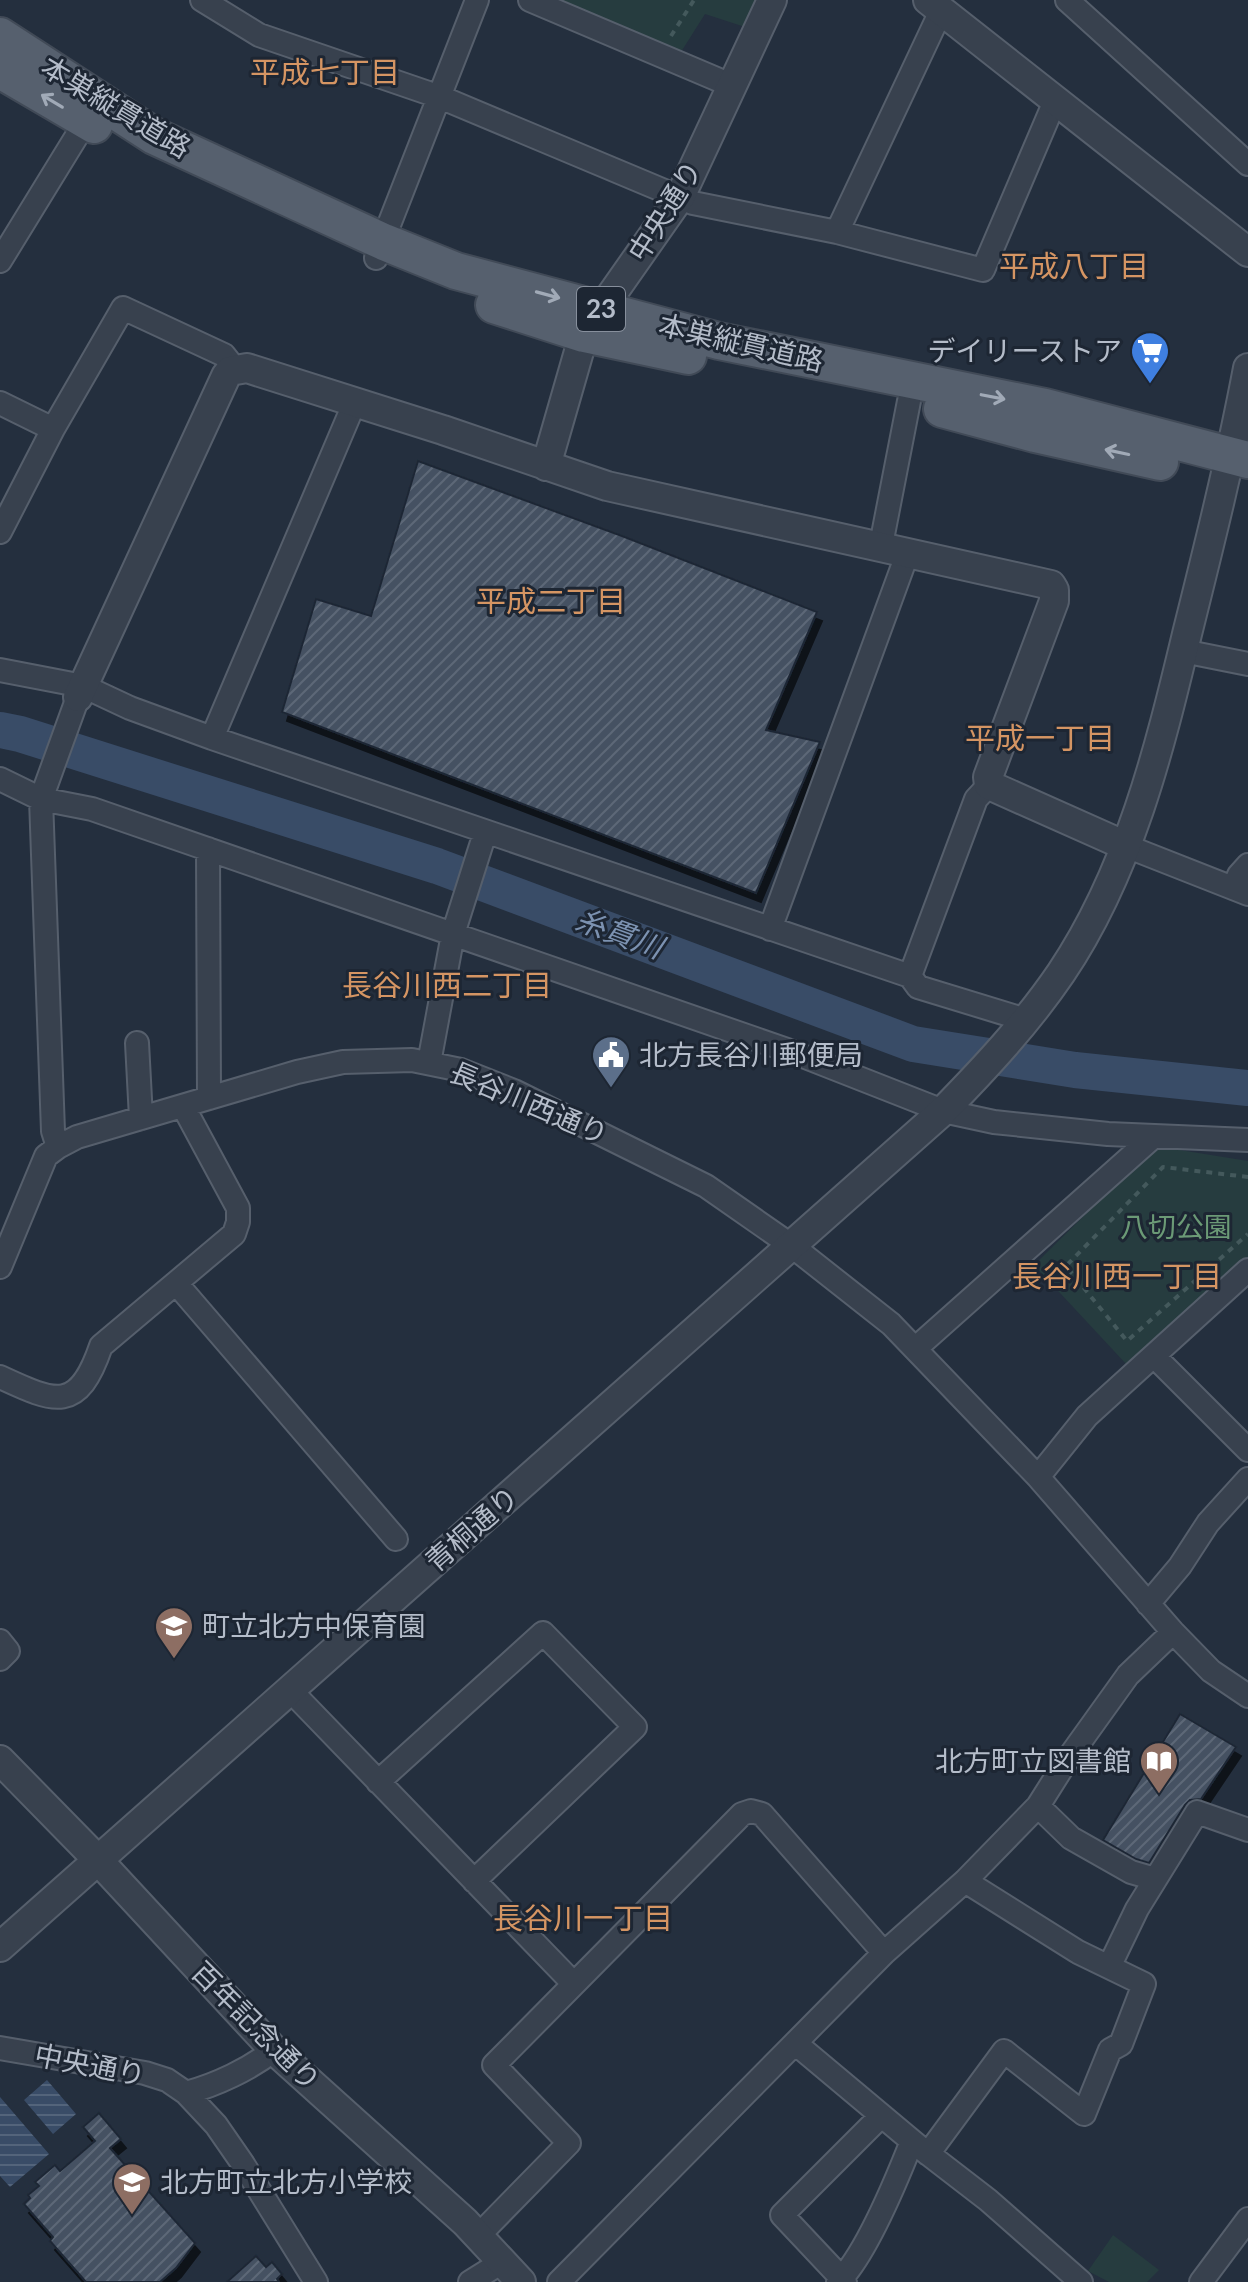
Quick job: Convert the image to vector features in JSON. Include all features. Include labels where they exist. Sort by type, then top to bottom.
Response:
[{"type":"main road","name":"本巣縦貫道路","points":[[0,36],[154,136],[380,250],[449,290],[592,321],[1035,434],[1238,468]]},
{"type":"main road","name":"本巣縦貫道路","points":[[0,70],[145,154],[380,250]]},
{"type":"main road","name":"本巣縦貫道路","points":[[592,321],[719,341],[1045,407],[1238,468]]},
{"type":"street","points":[[380,250],[477,0]]},
{"type":"street","points":[[530,0],[733,86]]},
{"type":"street","name":"中央通り","points":[[546,466],[592,321],[680,197],[772,0]]},
{"type":"street","points":[[1067,0],[1248,164]]},
{"type":"street","points":[[211,2],[259,35],[440,97],[693,203],[837,232],[983,270],[1055,101]]},
{"type":"street","points":[[837,232],[935,5],[1248,252]]},
{"type":"street","points":[[0,261],[86,121]]},
{"type":"street","points":[[0,532],[53,429],[123,308],[224,355],[235,369]]},
{"type":"street","points":[[0,1267],[46,1156],[58,1147],[53,1131],[42,796],[81,691],[226,376],[235,369],[247,368],[607,486],[1046,583],[1054,590],[1054,601],[988,777],[989,785]]},
{"type":"street","name":"青桐通り","points":[[0,1947],[943,1111],[1026,1020],[1062,972],[1105,893],[1148,788],[1183,651],[1238,468],[1248,368]]},
{"type":"street","points":[[770,929],[894,549],[909,401]]},
{"type":"street","points":[[0,403],[53,429]]},
{"type":"street","points":[[212,738],[354,404]]},
{"type":"street","points":[[1183,651],[1248,664]]},
{"type":"street","points":[[0,670],[81,691],[484,838],[910,976],[918,987],[1026,1020]]},
{"type":"street","points":[[0,779],[42,796],[92,809],[454,930],[790,1051],[943,1111],[994,1122],[1153,1137],[1248,1140]]},
{"type":"street","points":[[989,785],[1126,846],[1240,891],[1239,875],[1248,865]]},
{"type":"street","points":[[910,976],[976,799],[989,785]]},
{"type":"street","points":[[429,1063],[454,930],[484,838]]},
{"type":"street","points":[[208,849],[209,1098]]},
{"type":"street","points":[[137,1043],[141,1118]]},
{"type":"street","name":"長谷川西通り","points":[[58,1147],[77,1137],[297,1072],[343,1062],[398,1059],[429,1063],[461,1070],[514,1091],[706,1186],[870,1306],[916,1348],[1038,1477],[1173,1632]]},
{"type":"street","points":[[0,1377],[32,1392],[52,1396],[73,1395],[83,1386],[93,1369],[101,1346],[234,1234],[238,1208],[183,1106]]},
{"type":"street","points":[[916,1348],[1153,1137]]},
{"type":"street","points":[[1038,1477],[1087,1416],[1248,1270]]},
{"type":"street","points":[[176,1283],[396,1539]]},
{"type":"street","points":[[1154,1356],[1248,1450]]},
{"type":"street","points":[[1148,1604],[1180,1566],[1208,1523],[1248,1479]]},
{"type":"street","points":[[559,2282],[884,1953],[965,1881],[1038,1806],[1074,1749],[1128,1675],[1173,1632],[1211,1671],[1248,1696]]},
{"type":"street","points":[[378,1782],[543,1633],[635,1727],[474,1881]]},
{"type":"street","points":[[0,1641],[8,1651],[0,1659]]},
{"type":"street","points":[[290,1690],[574,1984]]},
{"type":"street","name":"百年記念通り","points":[[0,1760],[97,1859],[274,2050],[478,2236],[511,2272]]},
{"type":"street","points":[[1038,1806],[1071,1838],[1131,1872],[1155,1879]]},
{"type":"street","points":[[478,2236],[569,2143],[494,2065],[742,1814],[751,1811],[762,1814],[884,1953]]},
{"type":"street","points":[[1109,1967],[1137,1909],[1197,1812],[1248,1830]]},
{"type":"street","points":[[881,2116],[782,2215],[842,2281],[920,2147],[1004,2051],[1084,2114],[1110,2050],[1121,2044],[1144,1984],[1078,1952],[965,1881]]},
{"type":"street","points":[[795,2043],[988,2200],[1081,2282]]},
{"type":"street","name":"中央通り","points":[[0,2048],[145,2073],[167,2080],[186,2093],[216,2125],[243,2164],[316,2282]]},
{"type":"street","points":[[186,2093],[262,2059],[274,2050]]},
{"type":"street","points":[[1201,2282],[1248,2219]]},
{"type":"street","points":[[470,2282],[511,2272]]},
{"type":"path","points":[[658,31],[671,36],[694,0]]},
{"type":"path","points":[[1248,1177],[1163,1167],[1066,1266],[1127,1341],[1248,1234]]},
{"type":"green space","points":[[561,0],[758,0],[745,27],[705,14],[681,52]]},
{"type":"green space","name":"八切公園","points":[[1155,1146],[1248,1161],[1248,1260],[1127,1365],[1034,1265]]},
{"type":"green space","points":[[1113,2235],[1159,2270],[1147,2282],[1109,2282],[1088,2271]]},
{"type":"water","points":[[47,2080],[76,2114],[53,2134],[24,2100]]},
{"type":"water","points":[[0,2097],[49,2154],[10,2187],[0,2176]]},
{"type":"building","points":[[418,461],[817,612],[766,730],[820,742],[756,893],[282,712],[316,599],[371,616]]},
{"type":"building","points":[[1180,1714],[1236,1747],[1201,1799],[1190,1800],[1185,1805],[1149,1863],[1103,1840]]},
{"type":"building","points":[[99,2113],[121,2139],[110,2148],[195,2243],[176,2268],[160,2282],[86,2282],[50,2241],[53,2237],[24,2204],[30,2198],[28,2195],[39,2186],[35,2182],[55,2165],[60,2171],[95,2141],[83,2127]]},
{"type":"building","points":[[256,2256],[266,2267],[272,2262],[282,2274],[277,2279],[279,2282],[227,2282]]},
{"type":"waterway","name":"糸貫川","points":[[0,730],[437,866],[913,1044],[1075,1070],[1248,1088]]},
{"type":"place","name":"デイリーストア","points":[[1150,385]]},
{"type":"place","name":"北方長谷川郵便局","points":[[611,1089]]},
{"type":"place","name":"町立北方中保育園","points":[[174,1660]]},
{"type":"place","name":"北方町立図書館","points":[[1159,1795]]},
{"type":"place","name":"北方町立北方小学校","points":[[132,2216]]},
{"type":"district","name":"平成七丁目","points":[[325,73]]},
{"type":"district","name":"平成八丁目","points":[[1074,267]]},
{"type":"district","name":"平成二丁目","points":[[551,602]]},
{"type":"district","name":"平成一丁目","points":[[1040,739]]},
{"type":"district","name":"長谷川西二丁目","points":[[447,986]]},
{"type":"district","name":"長谷川西一丁目","points":[[1117,1277]]},
{"type":"district","name":"長谷川一丁目","points":[[583,1919]]}]
